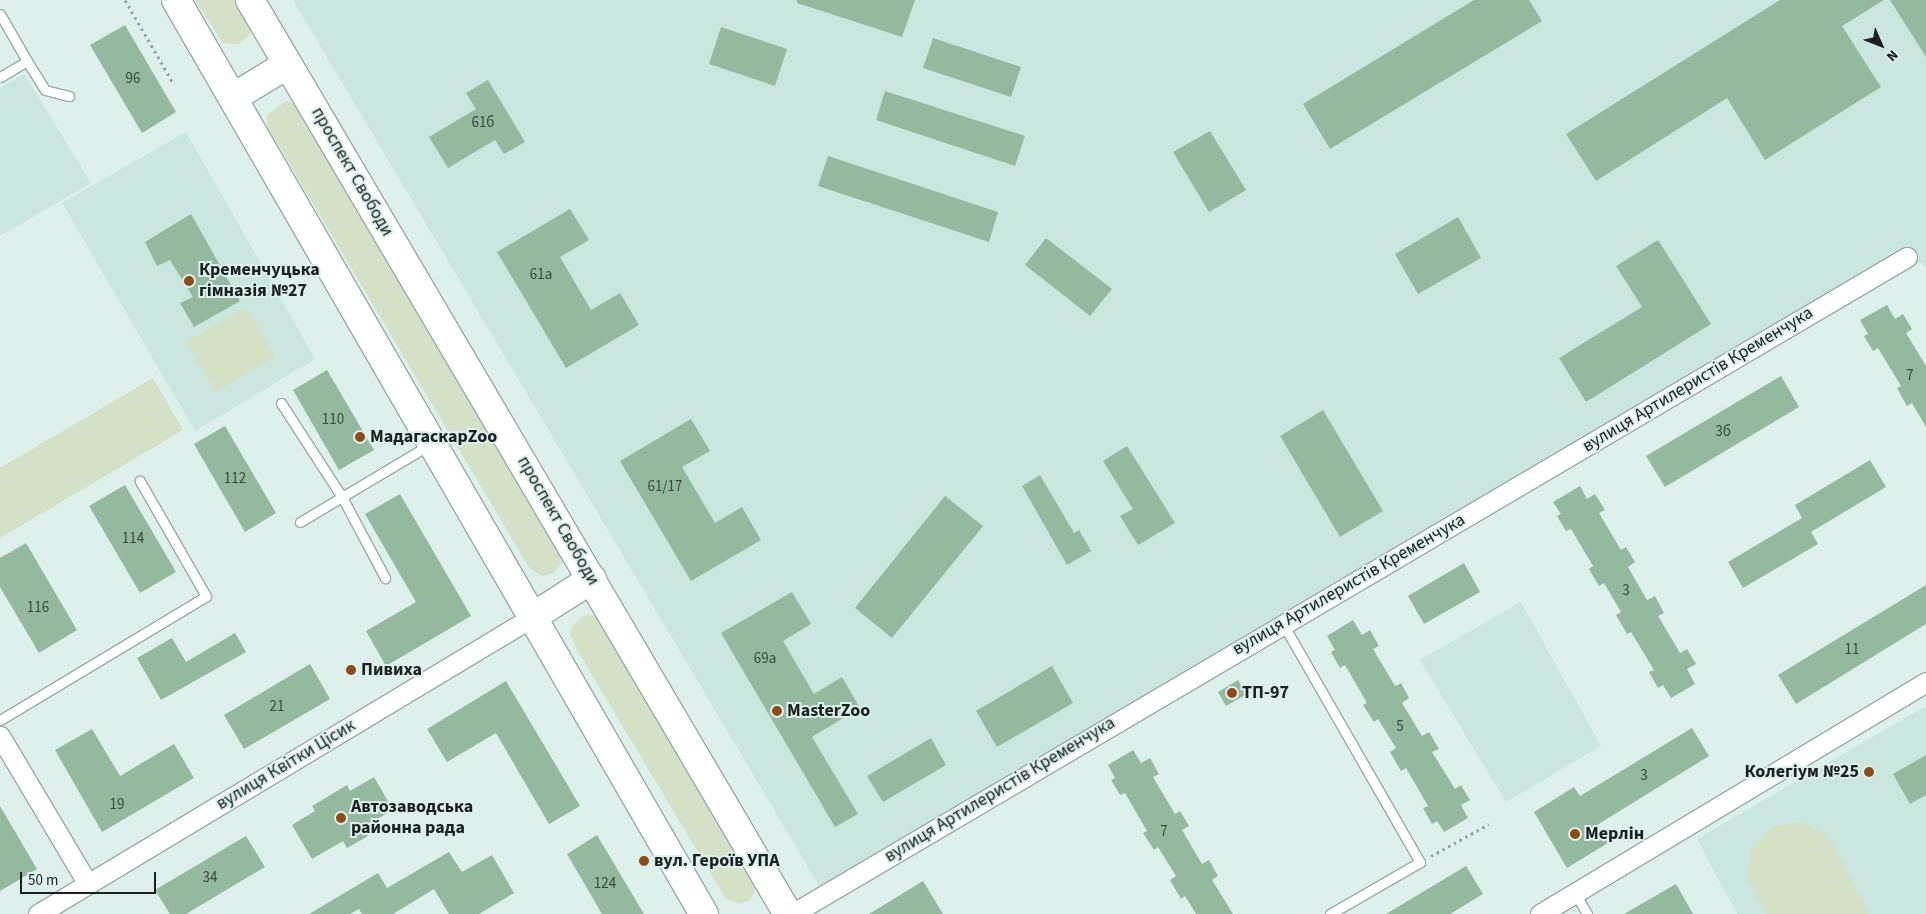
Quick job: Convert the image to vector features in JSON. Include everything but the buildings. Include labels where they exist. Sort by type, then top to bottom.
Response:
[{"type":"highway","points":[[176,0],[534,616],[633,795],[704,914]]},
{"type":"highway","name":"проспект Свободи","points":[[250,0],[790,914]]},
{"type":"highway","points":[[234,97],[288,64]]},
{"type":"highway","points":[[534,616],[592,579]]},
{"type":"street","name":"вулиця Артилеристів Кременчука","points":[[790,914],[1907,257]]},
{"type":"street","name":"вулиця Квітки Цісик","points":[[38,914],[534,616]]},
{"type":"street","points":[[1540,914],[1926,682]]},
{"type":"street","points":[[0,736],[88,884]]},
{"type":"lane","points":[[0,14],[45,90],[69,96]]},
{"type":"lane","points":[[0,77],[27,61]]},
{"type":"lane","points":[[281,403],[342,497],[386,578]]},
{"type":"lane","points":[[300,522],[433,442]]},
{"type":"lane","points":[[0,720],[206,596],[140,480]]},
{"type":"lane","points":[[1283,624],[1420,862],[1330,914]]},
{"type":"lane","points":[[1575,894],[1587,914]]},
{"type":"path","points":[[125,0],[172,81]]},
{"type":"path","points":[[1420,862],[1489,824]]},
{"type":"shaded area","points":[[195,0],[237,0],[250,23],[250,35],[239,44],[223,43]]},
{"type":"shaded area","points":[[293,0],[1926,0],[1926,269],[1921,262],[820,887]]},
{"type":"shaded area","points":[[24,74],[91,183],[0,236],[0,88]]},
{"type":"shaded area","points":[[286,101],[297,105],[563,555],[563,561],[554,573],[542,576],[530,569],[267,126],[267,115]]},
{"type":"shaded area","name":"Кременчуцька гімназія №27","points":[[186,132],[315,359],[195,431],[62,203]]},
{"type":"shaded area","points":[[246,307],[275,357],[216,392],[186,342]]},
{"type":"shaded area","points":[[153,378],[183,430],[0,538],[0,468]]},
{"type":"shaded area","points":[[1521,602],[1601,746],[1506,802],[1420,660]]},
{"type":"shaded area","points":[[587,615],[597,616],[758,886],[750,900],[740,904],[726,899],[576,648],[570,634],[572,627],[581,617]]},
{"type":"shaded area","name":"Колегіум №25","points":[[1926,706],[1926,914],[1737,914],[1697,839]]},
{"type":"shaded area","points":[[1800,822],[1827,834],[1870,914],[1767,914],[1747,878],[1751,849],[1772,827]]},
{"type":"place","name":"Кременчуцька гімназія №27","points":[[189,281]]},
{"type":"place","name":"МадагаскарZoo","points":[[360,437]]},
{"type":"place","name":"Пивиха","points":[[351,670]]},
{"type":"place","name":"ТП-97","points":[[1232,693]]},
{"type":"place","name":"MasterZoo","points":[[777,711]]},
{"type":"place","name":"Колегіум №25","points":[[1869,772]]},
{"type":"place","name":"Автозаводська районна рада","points":[[341,818]]},
{"type":"place","name":"Мерлін","points":[[1575,834]]},
{"type":"place","name":"вул. Героїв УПА","points":[[644,861]]}]
